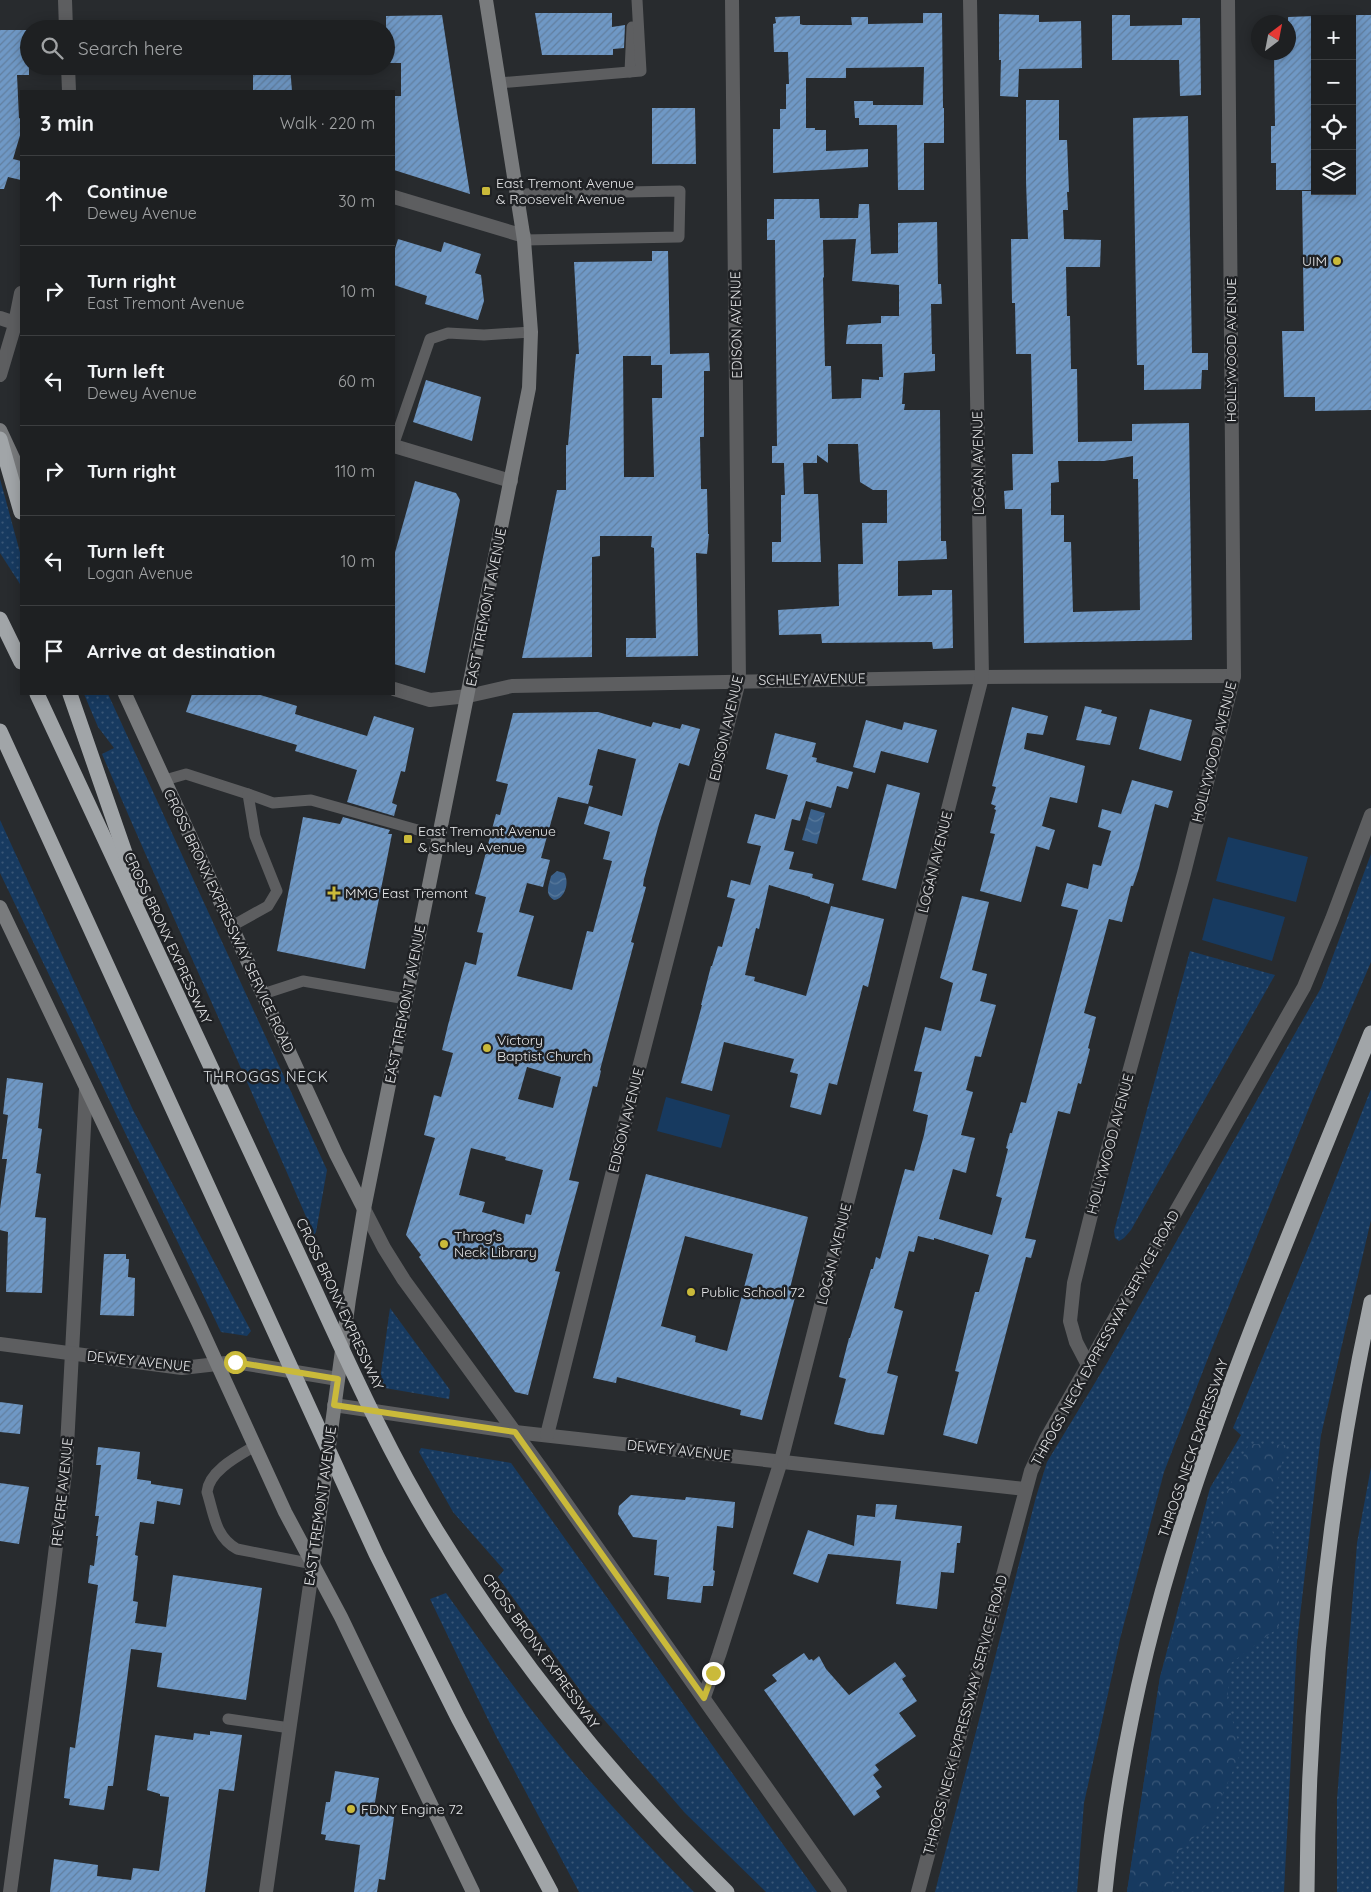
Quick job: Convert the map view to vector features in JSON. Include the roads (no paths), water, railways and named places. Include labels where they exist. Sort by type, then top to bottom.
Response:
[{"type":"highway","points":[[0,439],[20,509]]},
{"type":"highway","points":[[0,620],[20,660]]},
{"type":"highway","name":"CROSS BRONX EXPRESSWAY","points":[[37,695],[169,980],[386,1440],[439,1535],[520,1653],[586,1739],[657,1821],[727,1892]]},
{"type":"highway","points":[[70,695],[169,980]]},
{"type":"highway","points":[[0,731],[380,1562],[458,1718],[552,1892]]},
{"type":"highway","points":[[0,743],[29,793]]},
{"type":"highway","name":"THROGS NECK EXPRESSWAY","points":[[1105,1892],[1114,1823],[1131,1722],[1157,1611],[1185,1515],[1247,1343],[1371,1033]]},
{"type":"highway","points":[[1307,1892],[1308,1785],[1323,1598],[1346,1428],[1371,1302]]},
{"type":"main road","name":"EAST TREMONT AVENUE","points":[[313,1564],[349,1299],[364,1209],[529,388],[532,332],[524,238],[486,0]]},
{"type":"main road","points":[[0,430],[20,473]]},
{"type":"main road","name":"CROSS BRONX EXPRESSWAY SERVICE ROAD","points":[[125,695],[336,1154],[364,1209]]},
{"type":"main road","points":[[0,907],[217,1364],[285,1512],[341,1617],[473,1892]]},
{"type":"street","points":[[66,0],[66,20]]},
{"type":"street","name":"EDISON AVENUE","points":[[547,1435],[739,680],[732,0]]},
{"type":"street","name":"LOGAN AVENUE","points":[[704,1698],[781,1461],[982,677],[970,0]]},
{"type":"street","name":"HOLLYWOOD AVENUE","points":[[1088,1365],[1076,1342],[1070,1321],[1074,1283],[1104,1163],[1184,873],[1234,676],[1228,0]]},
{"type":"street","points":[[68,75],[69,90]]},
{"type":"street","points":[[395,197],[524,238]]},
{"type":"street","points":[[0,375],[18,324],[20,303]]},
{"type":"street","points":[[0,318],[18,324]]},
{"type":"street","points":[[395,444],[511,481]]},
{"type":"street","name":"SCHLEY AVENUE","points":[[395,689],[430,700],[468,696],[512,686],[739,680],[1234,676]]},
{"type":"street","name":"THROGS NECK EXPRESSWAY SERVICE ROAD","points":[[918,1892],[1031,1471],[1046,1438],[1304,987],[1371,815]]},
{"type":"street","name":"REVERE AVENUE","points":[[10,1892],[66,1465],[86,1089]]},
{"type":"street","name":"CROSS BRONX EXPRESSWAY SERVICE ROAD","points":[[364,1209],[384,1248],[404,1280],[515,1432],[840,1892]]},
{"type":"street","name":"DEWEY AVENUE","points":[[0,1344],[182,1368],[235,1362],[338,1379]]},
{"type":"street","name":"DEWEY AVENUE","points":[[334,1405],[515,1432],[1025,1489]]},
{"type":"street","name":"EAST TREMONT AVENUE","points":[[266,1892],[313,1564]]},
{"type":"lane","points":[[499,83],[636,72],[632,14],[637,0]]},
{"type":"lane","points":[[517,194],[680,191],[679,237],[524,238]]},
{"type":"lane","points":[[395,441],[430,340],[448,333],[484,335],[532,332]]},
{"type":"lane","points":[[165,780],[186,774],[273,803],[310,800],[439,836]]},
{"type":"lane","points":[[232,926],[268,906],[277,891],[256,836],[248,794]]},
{"type":"lane","points":[[262,994],[303,982],[406,999]]},
{"type":"lane","points":[[255,1446],[238,1456],[213,1476],[208,1484],[207,1492],[222,1537],[228,1544],[237,1548],[313,1564]]},
{"type":"lane","points":[[228,1719],[290,1728]]},
{"type":"water","points":[[811,809],[825,813],[817,844],[802,840]]},
{"type":"water","points":[[557,871],[564,873],[567,881],[564,893],[561,897],[554,900],[549,895],[548,889],[551,876]]},
{"type":"place","name":"East Tremont Avenue & Roosevelt Avenue","points":[[486,191]]},
{"type":"place","name":"UIM","points":[[1337,261]]},
{"type":"place","name":"East Tremont Avenue & Schley Avenue","points":[[408,839]]},
{"type":"place","name":"MMG East Tremont","points":[[334,893]]},
{"type":"place","name":"Victory Baptist Church","points":[[487,1048]]},
{"type":"place","name":"Throg's Neck Library","points":[[444,1244]]},
{"type":"place","name":"Public School 72","points":[[691,1292]]},
{"type":"place","name":"FDNY Engine 72","points":[[351,1809]]},
{"type":"district","name":"THROGGS NECK","points":[[266,1076]]}]
